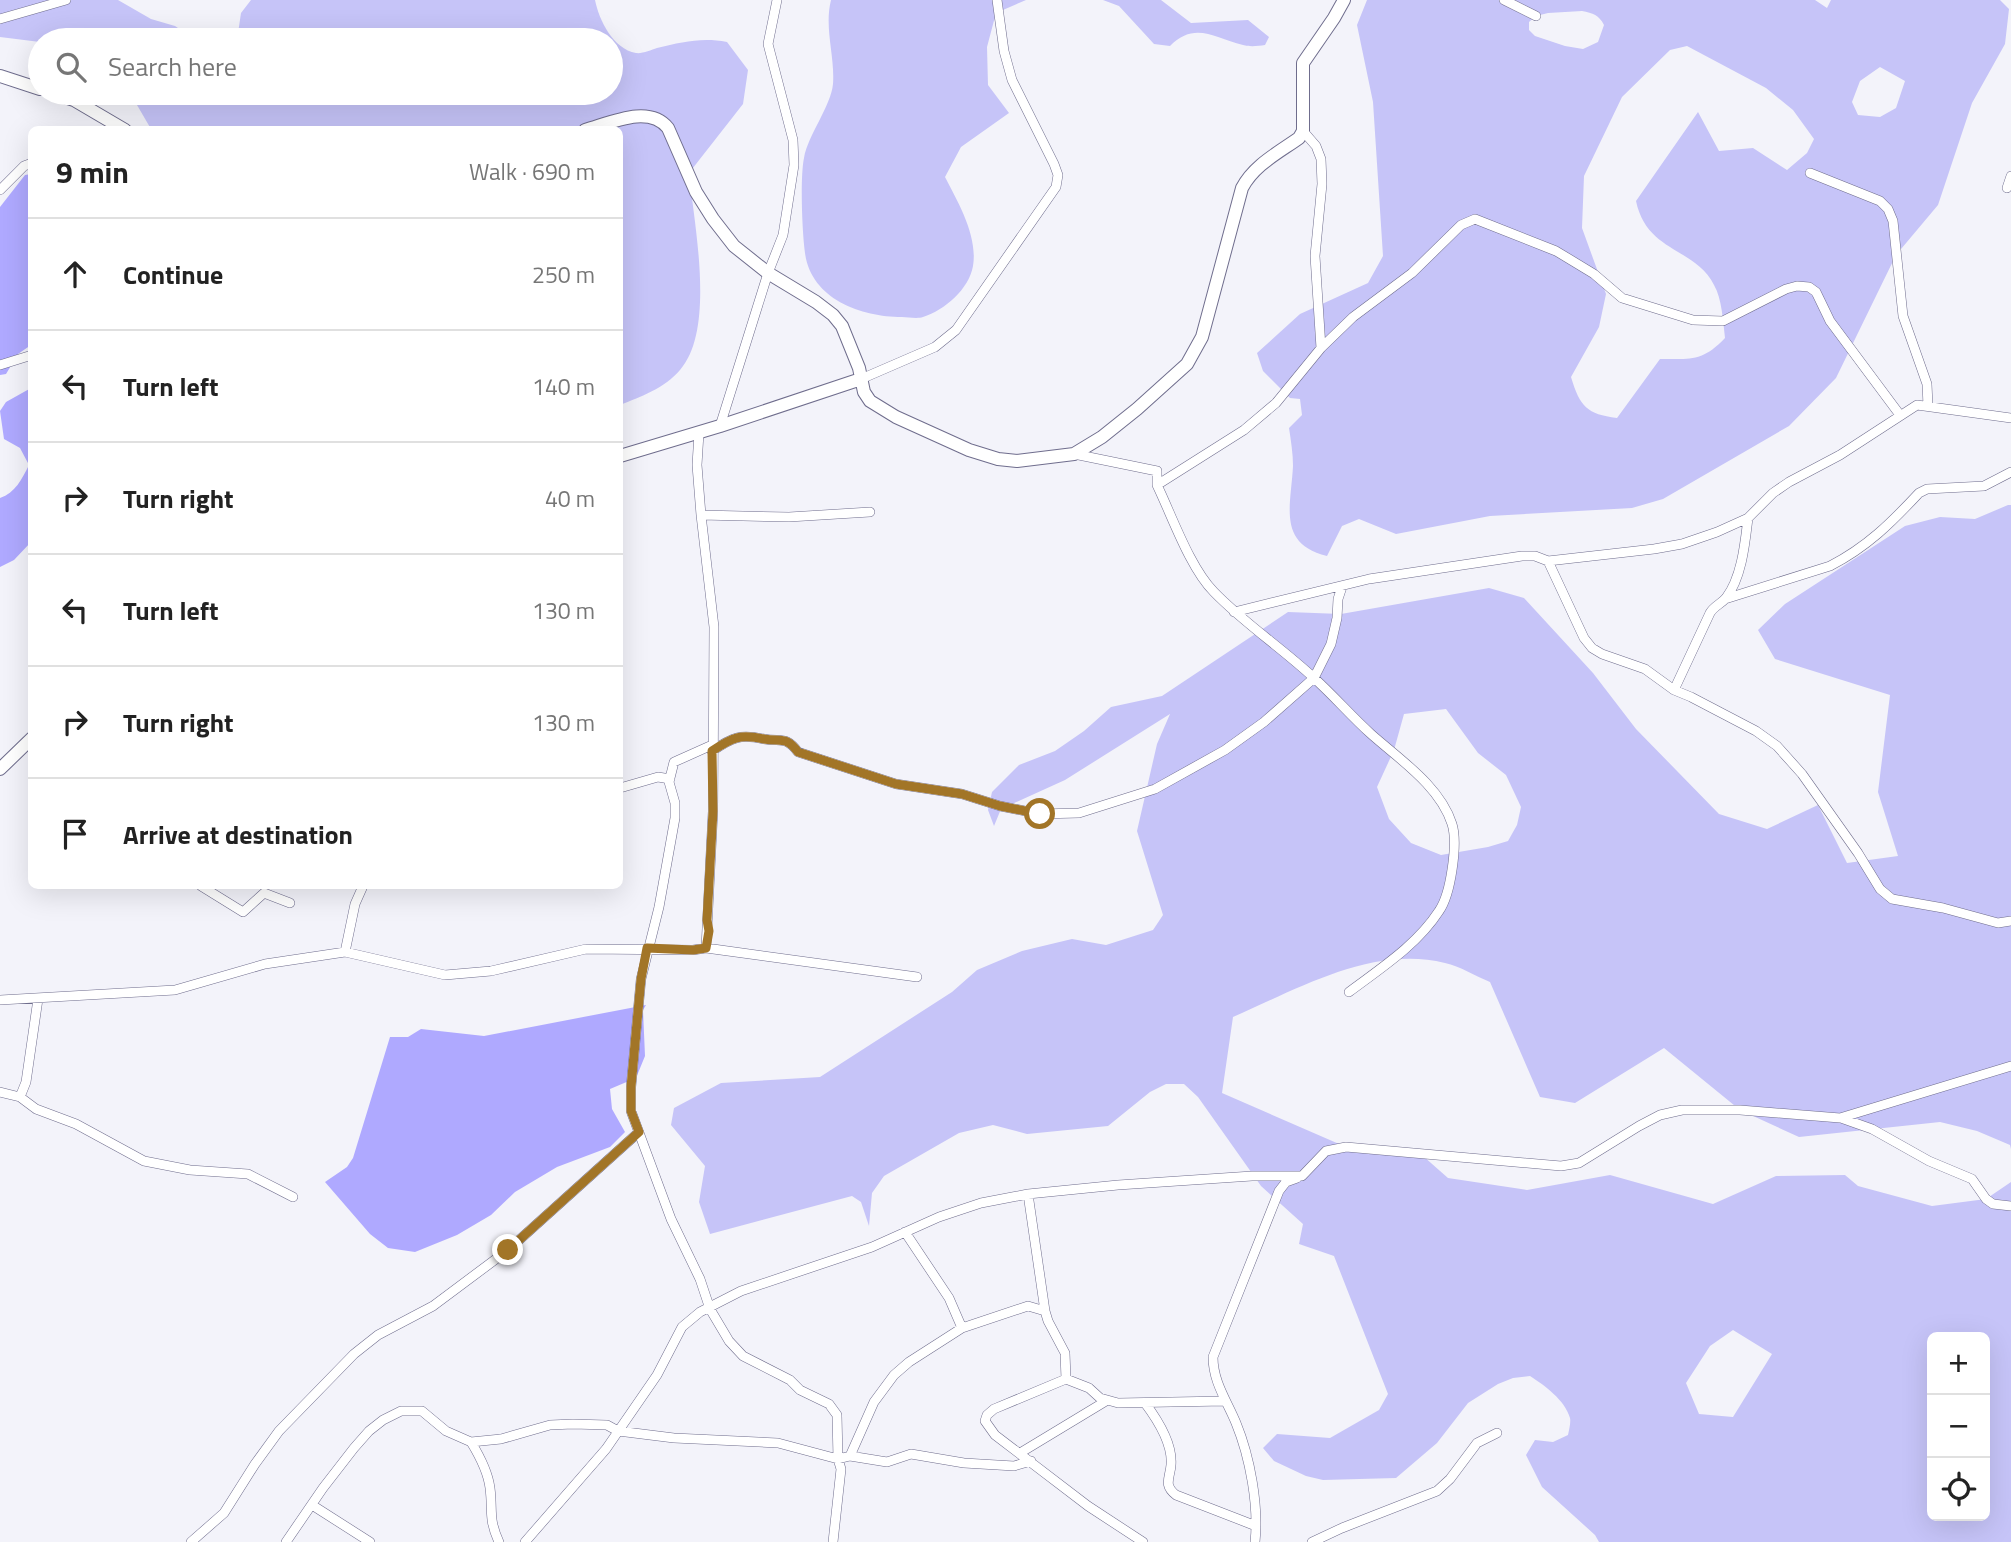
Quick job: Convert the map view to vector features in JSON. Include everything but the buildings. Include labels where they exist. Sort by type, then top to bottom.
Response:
[{"type":"street","points":[[0,19],[66,0]]},
{"type":"street","points":[[720,426],[768,272],[783,235],[794,165],[793,140],[768,44],[777,0]]},
{"type":"street","points":[[623,455],[699,433],[860,379],[935,347],[956,330],[1056,187],[1058,175],[1012,80],[1004,51],[997,0]]},
{"type":"street","points":[[1074,454],[1102,437],[1138,409],[1186,364],[1202,337],[1235,214],[1248,177],[1257,167],[1299,138],[1303,131],[1303,63],[1344,0]]},
{"type":"street","points":[[1504,0],[1536,16]]},
{"type":"street","points":[[0,76],[28,85]]},
{"type":"street","points":[[81,105],[110,126]]},
{"type":"street","points":[[600,126],[641,115],[662,120],[696,192],[734,246],[833,315],[847,335],[864,392],[870,401],[896,417],[969,450],[1017,461],[1074,454],[1157,471],[1157,485],[1199,572],[1212,590],[1234,612],[1314,678],[1430,788],[1441,801],[1452,825],[1453,845],[1448,891],[1440,910],[1415,940],[1349,992]]},
{"type":"street","points":[[1303,131],[1316,146],[1321,159],[1322,184],[1315,256],[1321,348]]},
{"type":"street","points":[[0,190],[28,164]]},
{"type":"street","points":[[1810,173],[1880,201],[1888,209],[1893,221],[1903,316],[1927,384],[1928,406]]},
{"type":"street","points":[[2007,188],[2011,176]]},
{"type":"street","points":[[1157,485],[1244,430],[1276,402],[1321,348],[1353,317],[1412,273],[1461,225],[1475,219],[1556,251],[1594,274],[1622,298],[1693,320],[1723,321],[1786,289],[1809,287],[1816,292],[1830,321],[1900,415]]},
{"type":"street","points":[[0,365],[28,356]]},
{"type":"street","points":[[1234,612],[1369,579],[1522,556],[1535,556],[1548,561],[1682,544],[1748,518],[1773,493],[1789,482],[1840,455],[1917,405],[2011,418]]},
{"type":"street","points":[[699,433],[697,465],[714,627],[713,811],[707,920],[709,931],[706,948]]},
{"type":"street","points":[[1674,690],[1710,613],[1726,599],[1838,562],[1878,536],[1919,493],[1927,489],[1984,486],[2011,472]]},
{"type":"street","points":[[701,515],[789,517],[870,512]]},
{"type":"street","points":[[1726,599],[1744,554],[1748,518]]},
{"type":"street","points":[[1548,561],[1584,638],[1592,648],[1645,669],[1674,690],[1756,731],[1777,746],[1802,774],[1880,889],[1892,899],[1942,908],[1998,923],[2011,921]]},
{"type":"street","points":[[833,1542],[841,1469],[838,1459],[837,1415],[829,1404],[743,1356],[729,1341],[710,1309],[671,1219],[631,1111],[630,1095],[641,979],[659,907],[675,817],[670,779],[674,762],[726,742],[753,735],[766,739],[782,739],[792,744],[798,752],[896,784],[962,794],[1000,806],[1040,814],[1079,813],[1155,789],[1184,775],[1264,722],[1314,678],[1331,644],[1342,587]]},
{"type":"street","points":[[0,769],[28,742]]},
{"type":"street","points":[[623,787],[658,776],[670,779]]},
{"type":"street","points":[[206,889],[243,912],[264,893],[290,903]]},
{"type":"street","points":[[345,952],[355,904],[362,889]]},
{"type":"street","points":[[0,1000],[175,990],[265,964],[345,952],[445,975],[491,971],[586,949],[706,948],[917,977]]},
{"type":"street","points":[[20,1097],[26,1082],[38,999]]},
{"type":"street","points":[[1840,1118],[2011,1066]]},
{"type":"street","points":[[0,1092],[20,1097],[36,1109],[76,1124],[144,1161],[190,1170],[248,1174],[293,1198]]},
{"type":"street","points":[[1255,1542],[1256,1526],[1245,1447],[1219,1389],[1213,1357],[1279,1191],[1286,1182],[1303,1176],[1326,1151],[1346,1147],[1561,1166],[1579,1163],[1660,1115],[1682,1110],[1740,1110],[1840,1118],[1872,1129],[1929,1161],[1972,1179],[1986,1199],[1993,1204],[2011,1206]]},
{"type":"street","points":[[191,1542],[224,1513],[258,1458],[279,1431],[365,1343],[433,1306],[499,1257],[639,1132]]},
{"type":"street","points":[[525,1542],[606,1449],[657,1375],[682,1327],[700,1312],[741,1292],[872,1247],[939,1217],[1028,1194],[1252,1176],[1303,1176]]},
{"type":"street","points":[[1028,1194],[1045,1311],[1065,1353],[1066,1379]]},
{"type":"street","points":[[905,1232],[949,1298],[962,1328]]},
{"type":"street","points":[[850,1456],[874,1402],[894,1375],[927,1349],[962,1328],[1028,1306],[1045,1311]]},
{"type":"street","points":[[1106,1401],[1089,1388],[1066,1379],[994,1409],[985,1421],[989,1429],[1088,1506],[1143,1542]]},
{"type":"street","points":[[1020,1453],[1106,1401],[1225,1401]]},
{"type":"street","points":[[1145,1403],[1162,1429],[1167,1444],[1171,1459],[1167,1482],[1170,1490],[1176,1495],[1256,1526]]},
{"type":"street","points":[[286,1542],[369,1431],[401,1411],[422,1412],[446,1431],[471,1442],[501,1439],[556,1424],[607,1425],[618,1431],[674,1438],[778,1443],[838,1459],[850,1456],[887,1462],[911,1454],[964,1463],[1014,1466],[1031,1461]]},
{"type":"street","points":[[1312,1542],[1437,1491],[1478,1443],[1497,1433]]},
{"type":"street","points":[[471,1442],[486,1472],[490,1488],[489,1515],[499,1542]]},
{"type":"street","points":[[312,1505],[370,1542]]},
{"type":"shaded area","points":[[0,0],[118,0],[151,19],[178,28],[28,28],[28,40],[0,37]]},
{"type":"shaded area","points":[[251,0],[595,0],[606,28],[239,28],[241,13]]},
{"type":"shaded area","points":[[831,0],[1026,0],[996,13],[987,47],[988,85],[1009,113],[961,147],[945,177],[970,231],[974,255],[971,275],[955,298],[923,317],[886,316],[855,309],[828,293],[809,269],[803,232],[803,167],[806,149],[828,102],[833,84],[829,32]]},
{"type":"shaded area","points":[[1103,0],[1161,0],[1191,23],[1248,20],[1269,37],[1265,45],[1248,46],[1196,33],[1179,38],[1170,46],[1154,44],[1119,6]]},
{"type":"shaded area","points":[[1367,0],[1815,0],[1827,8],[1831,0],[2000,0],[2009,9],[2005,44],[1972,103],[1938,205],[1896,255],[1836,378],[1789,426],[1663,499],[1632,508],[1490,516],[1396,534],[1359,519],[1342,526],[1327,556],[1300,542],[1290,522],[1293,466],[1289,428],[1302,415],[1300,399],[1290,398],[1263,371],[1257,353],[1300,314],[1368,283],[1383,256],[1373,102],[1357,25]],"holes":[[[1582,11],[1595,15],[1604,25],[1598,42],[1583,49],[1535,36],[1529,30],[1529,22],[1536,16]],[[1687,46],[1766,88],[1793,110],[1814,139],[1807,153],[1787,170],[1753,148],[1719,151],[1698,112],[1636,201],[1650,231],[1695,263],[1714,285],[1720,303],[1725,338],[1710,351],[1696,358],[1660,359],[1617,418],[1598,414],[1586,407],[1578,396],[1571,377],[1599,327],[1606,294],[1582,228],[1584,176],[1622,97],[1670,50]],[[1880,67],[1905,81],[1896,108],[1880,117],[1858,115],[1852,102],[1860,81]]]},
{"type":"shaded area","points":[[700,40],[727,42],[748,70],[743,104],[689,173],[700,275],[697,329],[691,352],[680,370],[660,387],[623,404],[623,126],[149,126],[137,105],[623,105],[623,48],[641,53]]},
{"type":"shaded area","points":[[28,174],[28,347],[18,354],[6,374],[0,375],[0,207]]},
{"type":"shaded area","points":[[28,390],[28,463],[20,448],[4,439],[0,411],[6,402]]},
{"type":"shaded area","points":[[28,467],[28,545],[14,560],[0,567],[0,498],[14,489]]},
{"type":"shaded area","points":[[2011,505],[2011,1149],[2010,1145],[1977,1131],[1940,1122],[1799,1137],[1740,1110],[1664,1048],[1575,1103],[1540,1097],[1490,982],[1451,964],[1418,959],[1390,960],[1336,973],[1233,1017],[1222,1093],[1346,1147],[1423,1156],[1448,1178],[1527,1190],[1610,1175],[1713,1204],[1776,1176],[1845,1175],[1858,1186],[1932,1206],[1986,1199],[2011,1182],[2011,1542],[1599,1542],[1595,1535],[1542,1487],[1526,1455],[1535,1440],[1553,1442],[1568,1435],[1570,1422],[1559,1399],[1530,1376],[1513,1378],[1498,1384],[1468,1403],[1437,1443],[1396,1478],[1323,1480],[1306,1476],[1274,1461],[1263,1448],[1277,1434],[1330,1438],[1379,1410],[1388,1394],[1334,1256],[1299,1244],[1303,1224],[1261,1186],[1198,1097],[1184,1084],[1166,1084],[1150,1092],[1108,1126],[1027,1134],[993,1125],[959,1133],[884,1176],[872,1193],[869,1226],[861,1202],[852,1196],[710,1234],[699,1202],[705,1166],[671,1125],[674,1108],[721,1083],[820,1077],[952,992],[977,970],[1022,951],[1072,939],[1106,945],[1153,930],[1163,915],[1137,831],[1157,744],[1170,714],[1065,780],[1001,809],[994,826],[988,810],[992,792],[1019,765],[1055,751],[1084,731],[1111,707],[1162,696],[1288,612],[1341,614],[1489,588],[1524,598],[1593,673],[1636,729],[1719,814],[1767,829],[1818,805],[1847,863],[1898,856],[1878,792],[1890,695],[1775,659],[1758,630],[1785,604],[1905,526],[1940,517],[1975,519]],"holes":[[[1446,709],[1478,753],[1506,775],[1521,807],[1517,825],[1508,841],[1441,855],[1411,843],[1389,819],[1377,787],[1394,750],[1404,714]],[[1733,1330],[1772,1354],[1733,1417],[1699,1414],[1686,1383],[1710,1346]]]},
{"type":"shaded area","points":[[646,1005],[643,1010],[645,1056],[636,1078],[610,1089],[612,1109],[625,1132],[610,1147],[557,1167],[515,1192],[491,1215],[457,1235],[415,1252],[388,1248],[370,1234],[325,1182],[347,1167],[353,1158],[390,1037],[408,1037],[421,1029],[484,1036]]},
{"type":"route","points":[[508,1250],[639,1132],[630,1102],[641,979],[647,948],[706,948],[709,931],[707,920],[713,811],[712,751],[741,737],[753,735],[766,739],[782,739],[792,744],[798,752],[896,784],[962,794],[1000,806],[1040,814]]}]
